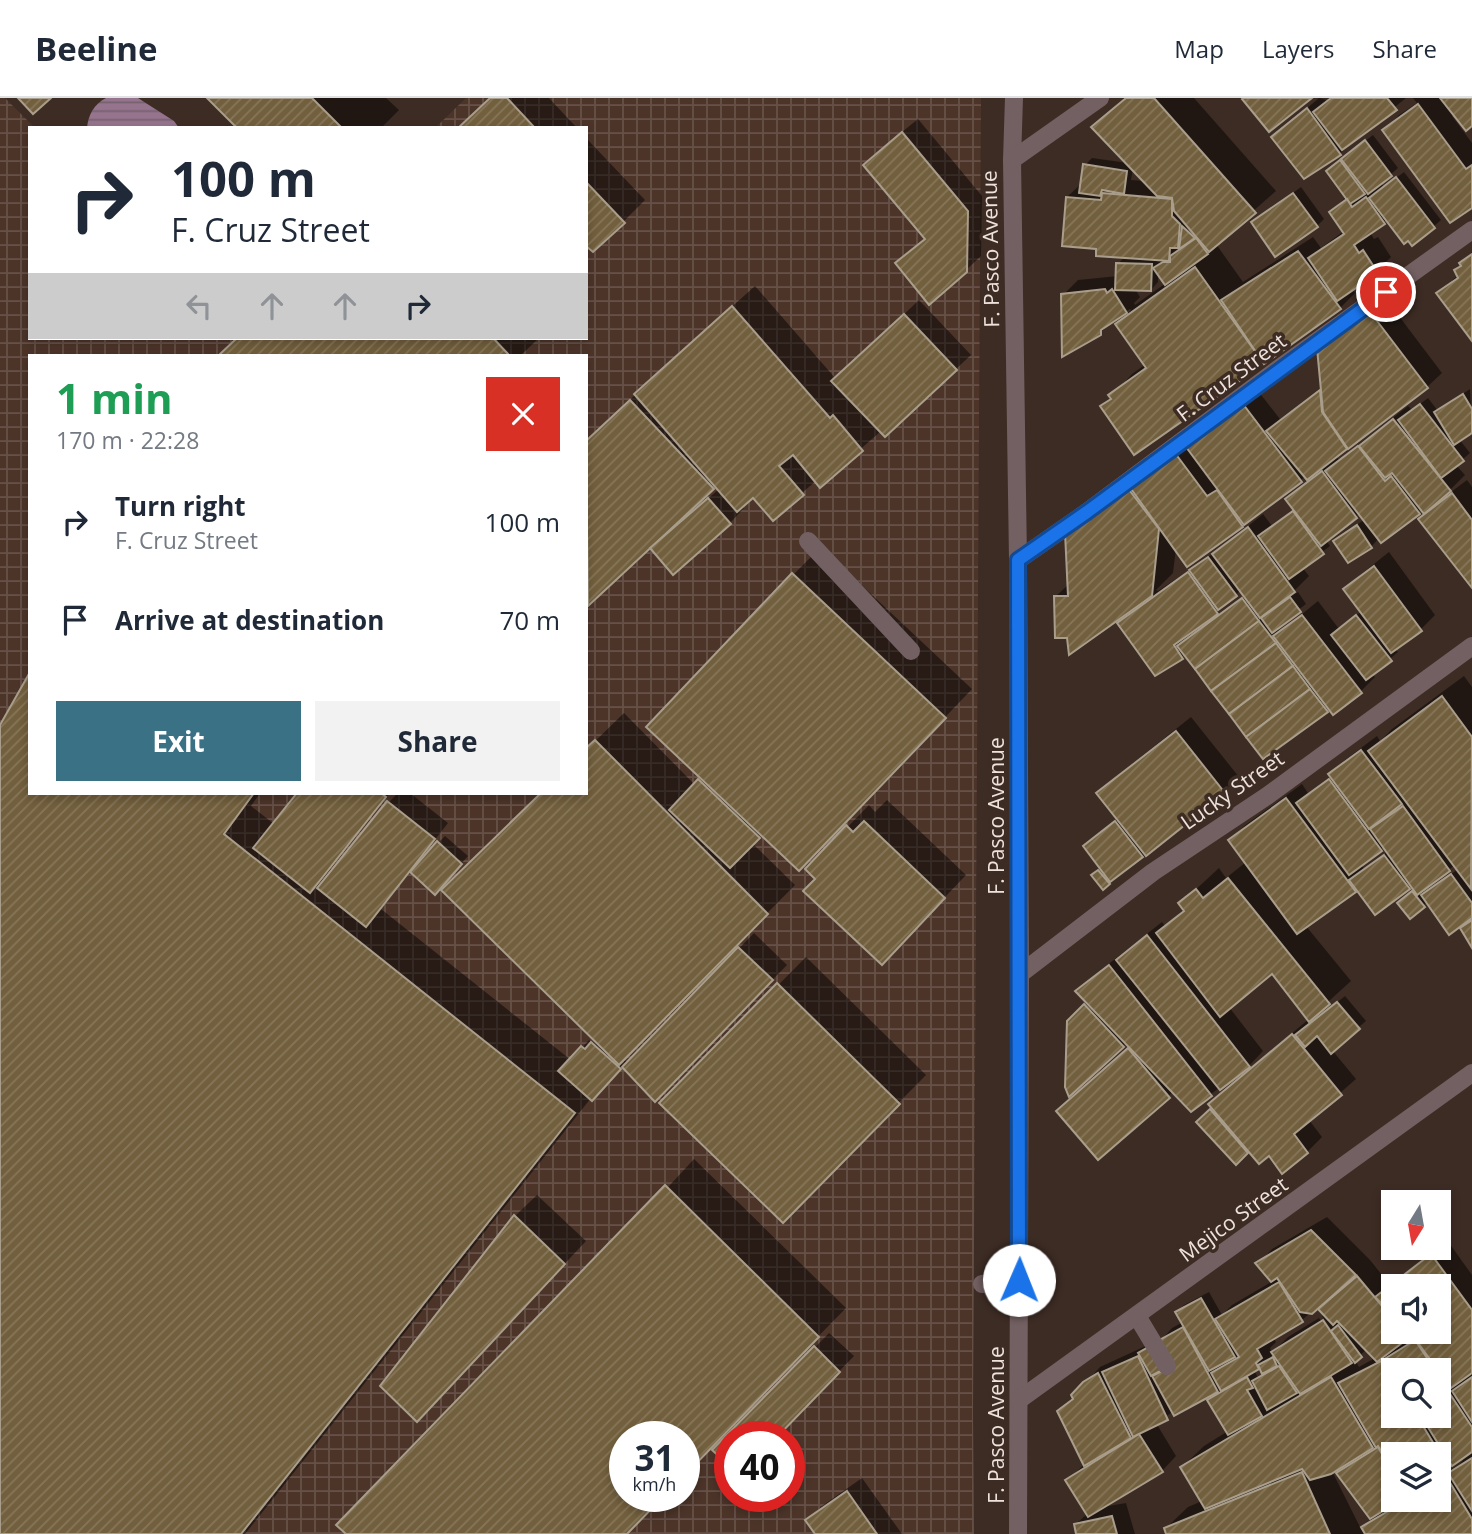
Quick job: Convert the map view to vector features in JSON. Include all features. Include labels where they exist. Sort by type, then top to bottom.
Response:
[{"type":"street","name":"F. Pasco Avenue","points":[[1014,98],[1012,160],[1020,974],[1018,1534]]},
{"type":"street","points":[[1012,160],[1100,98]]},
{"type":"street","name":"F. Cruz Street","points":[[1018,560],[1472,230]]},
{"type":"street","points":[[808,541],[911,651]]},
{"type":"street","name":"Lucky Street","points":[[1020,974],[1153,872],[1267,796],[1472,646]]},
{"type":"street","name":"Mejico Street","points":[[1019,1400],[1472,1073]]},
{"type":"street","points":[[982,1284],[1019,1280]]},
{"type":"street","points":[[1137,1316],[1167,1366]]},
{"type":"shaded area","points":[[0,98],[5,98],[33,126],[28,126],[28,340],[588,340],[588,126],[437,126],[466,98],[981,98],[974,1534],[0,1534]]},
{"type":"shaded area","points":[[106,98],[138,98],[178,126],[87,126],[92,110]]},
{"type":"building","points":[[18,98],[51,98],[33,114]]},
{"type":"building","points":[[207,98],[312,98],[340,126],[235,126]]},
{"type":"building","points":[[490,98],[507,98],[533,126],[460,126]]},
{"type":"building","points":[[1126,98],[1154,98],[1256,213],[1209,252],[1174,211],[1172,198],[1157,196],[1091,127]]},
{"type":"building","points":[[1243,98],[1312,98],[1269,132],[1242,99]]},
{"type":"building","points":[[1331,98],[1387,98],[1397,110],[1342,150],[1313,112]]},
{"type":"building","points":[[1440,98],[1472,98],[1472,126],[1466,131]]},
{"type":"building","points":[[1418,104],[1466,169],[1472,165],[1472,208],[1450,223],[1382,130]]},
{"type":"building","points":[[1307,108],[1341,155],[1304,179],[1271,137]]},
{"type":"building","points":[[902,132],[968,211],[967,272],[929,305],[895,263],[925,239],[863,165]]},
{"type":"building","points":[[1365,140],[1392,176],[1368,194],[1341,159]]},
{"type":"building","points":[[1340,160],[1365,194],[1350,204],[1326,171]]},
{"type":"building","points":[[1083,164],[1127,171],[1124,194],[1102,190],[1100,196],[1079,193]]},
{"type":"building","points":[[1396,177],[1435,228],[1412,246],[1408,241],[1404,244],[1369,198]]},
{"type":"building","points":[[588,184],[625,223],[593,252],[588,248]]},
{"type":"building","points":[[1102,193],[1172,199],[1172,216],[1180,224],[1178,248],[1170,248],[1169,261],[1096,256],[1096,249],[1062,246],[1066,197],[1101,200]]},
{"type":"building","points":[[1293,193],[1318,227],[1275,257],[1251,222]]},
{"type":"building","points":[[1366,197],[1385,224],[1354,245],[1359,253],[1363,250],[1378,273],[1337,301],[1308,258],[1344,234],[1329,212],[1347,199],[1352,207]]},
{"type":"building","points":[[1182,226],[1195,238],[1179,249]]},
{"type":"building","points":[[1196,238],[1208,254],[1165,285],[1153,268],[1163,262],[1170,262],[1170,256]]},
{"type":"building","points":[[1298,251],[1341,309],[1264,364],[1221,300]]},
{"type":"building","points":[[1472,254],[1472,341],[1436,293],[1458,278],[1454,270]]},
{"type":"building","points":[[1116,263],[1152,264],[1151,291],[1115,290]]},
{"type":"building","points":[[1195,267],[1259,357],[1242,369],[1248,375],[1134,455],[1100,406],[1111,399],[1108,395],[1146,368],[1115,324]]},
{"type":"building","points":[[1105,289],[1107,293],[1112,289],[1127,313],[1101,330],[1101,335],[1062,357],[1061,294]]},
{"type":"building","points":[[732,306],[830,418],[833,415],[863,451],[820,488],[793,455],[779,466],[804,495],[773,521],[753,498],[737,512],[634,394]]},
{"type":"building","points":[[1368,309],[1428,388],[1348,449],[1323,412],[1317,348]]},
{"type":"building","points":[[904,314],[957,370],[885,437],[831,381]]},
{"type":"building","points":[[235,340],[495,340],[508,354],[220,354]]},
{"type":"building","points":[[1320,390],[1322,412],[1347,449],[1307,480],[1266,431]]},
{"type":"building","points":[[1463,394],[1472,409],[1472,433],[1454,445],[1434,412]]},
{"type":"building","points":[[630,400],[714,489],[588,606],[588,439]]},
{"type":"building","points":[[1243,404],[1302,482],[1244,525],[1186,447]]},
{"type":"building","points":[[1420,404],[1464,461],[1441,478],[1398,420]]},
{"type":"building","points":[[1393,419],[1451,491],[1424,514],[1392,473],[1385,478],[1359,446]]},
{"type":"building","points":[[1358,446],[1385,481],[1391,476],[1420,514],[1381,543],[1325,471]]},
{"type":"building","points":[[1175,453],[1207,496],[1217,490],[1243,527],[1187,567],[1129,486]]},
{"type":"building","points":[[1322,471],[1357,518],[1321,546],[1285,499]]},
{"type":"building","points":[[1127,487],[1159,529],[1152,596],[1069,655],[1067,638],[1055,638],[1054,596],[1068,596],[1065,532]]},
{"type":"building","points":[[1452,493],[1472,520],[1472,588],[1418,519]]},
{"type":"building","points":[[708,498],[731,524],[673,575],[650,548]]},
{"type":"building","points":[[1293,511],[1324,554],[1289,579],[1258,536]]},
{"type":"building","points":[[1357,525],[1372,548],[1348,563],[1333,541]]},
{"type":"building","points":[[1248,527],[1295,592],[1260,618],[1212,554]]},
{"type":"building","points":[[1208,557],[1237,596],[1218,610],[1189,570]]},
{"type":"building","points":[[1374,566],[1422,631],[1391,653],[1343,589]]},
{"type":"building","points":[[1188,572],[1218,614],[1174,645],[1183,659],[1155,676],[1117,623]]},
{"type":"building","points":[[792,573],[946,718],[799,871],[646,727]]},
{"type":"building","points":[[1290,597],[1301,612],[1272,633],[1261,618]]},
{"type":"building","points":[[1242,598],[1259,621],[1195,669],[1177,646]]},
{"type":"building","points":[[1302,615],[1362,693],[1333,715],[1273,636]]},
{"type":"building","points":[[1356,615],[1392,661],[1366,680],[1331,635]]},
{"type":"building","points":[[1259,621],[1276,643],[1211,691],[1195,669]]},
{"type":"building","points":[[1276,643],[1293,666],[1229,714],[1211,691]]},
{"type":"building","points":[[1293,666],[1310,689],[1246,737],[1229,714]]},
{"type":"building","points":[[28,676],[28,795],[253,795],[224,834],[575,1113],[241,1534],[0,1534],[0,725]]},
{"type":"building","points":[[1310,689],[1328,712],[1263,759],[1246,737]]},
{"type":"building","points":[[1442,696],[1472,737],[1471,889],[1368,751]]},
{"type":"building","points":[[1176,731],[1225,793],[1146,856],[1096,793]]},
{"type":"building","points":[[595,740],[768,914],[619,1065],[441,890],[539,795],[588,795],[588,746]]},
{"type":"building","points":[[1361,750],[1402,804],[1369,829],[1328,774]]},
{"type":"building","points":[[698,779],[760,838],[730,868],[669,810]]},
{"type":"building","points":[[1329,779],[1382,851],[1349,875],[1296,803]]},
{"type":"building","points":[[295,795],[386,797],[310,893],[253,848]]},
{"type":"building","points":[[1286,798],[1356,892],[1297,934],[1228,840]]},
{"type":"building","points":[[387,801],[435,839],[366,927],[317,888]]},
{"type":"building","points":[[1403,806],[1450,871],[1417,895],[1370,829]]},
{"type":"building","points":[[864,821],[945,898],[882,965],[803,891],[815,879],[805,869],[846,825],[853,832]]},
{"type":"building","points":[[1115,821],[1143,857],[1110,882],[1083,846]]},
{"type":"building","points":[[437,841],[462,864],[435,895],[410,872]]},
{"type":"building","points":[[1384,855],[1410,889],[1375,915],[1349,880]]},
{"type":"building","points":[[1098,870],[1110,884],[1103,890],[1091,875]]},
{"type":"building","points":[[1451,874],[1472,903],[1472,918],[1449,935],[1421,895]]},
{"type":"building","points":[[1228,878],[1330,1004],[1309,1022],[1272,974],[1220,1017],[1156,933],[1184,911],[1178,903],[1196,889],[1203,898]]},
{"type":"building","points":[[1412,891],[1425,907],[1410,919],[1397,903]]},
{"type":"building","points":[[1472,920],[1472,948],[1460,928]]},
{"type":"building","points":[[1147,935],[1250,1067],[1220,1090],[1116,960]]},
{"type":"building","points":[[738,947],[773,980],[655,1102],[622,1067]]},
{"type":"building","points":[[1109,965],[1212,1096],[1191,1112],[1075,991]]},
{"type":"building","points":[[777,983],[900,1104],[783,1223],[659,1103]]},
{"type":"building","points":[[1337,1002],[1360,1029],[1331,1054],[1317,1036],[1305,1047],[1295,1035]]},
{"type":"building","points":[[1084,1004],[1124,1047],[1069,1097],[1065,1087],[1067,1021]]},
{"type":"building","points":[[1292,1034],[1342,1095],[1294,1134],[1308,1153],[1282,1174],[1269,1156],[1259,1164],[1208,1104]]},
{"type":"building","points":[[591,1042],[621,1069],[592,1101],[558,1071],[581,1046],[585,1049]]},
{"type":"building","points":[[1128,1048],[1170,1098],[1098,1160],[1056,1111]]},
{"type":"building","points":[[1210,1109],[1248,1153],[1236,1165],[1196,1122]]},
{"type":"building","points":[[665,1185],[819,1337],[737,1421],[714,1421],[714,1445],[700,1460],[700,1421],[609,1421],[609,1512],[648,1512],[627,1534],[346,1534],[336,1525]]},
{"type":"building","points":[[514,1215],[565,1264],[417,1422],[380,1386]]},
{"type":"building","points":[[1311,1230],[1356,1275],[1312,1314],[1300,1312],[1277,1278],[1271,1282],[1255,1263]]},
{"type":"building","points":[[1423,1260],[1435,1260],[1446,1274],[1405,1274]]},
{"type":"building","points":[[1357,1276],[1381,1305],[1381,1344],[1401,1344],[1377,1362],[1337,1321],[1333,1325],[1318,1309]]},
{"type":"building","points":[[1451,1281],[1472,1310],[1472,1373],[1451,1388],[1451,1358],[1429,1358],[1419,1344],[1451,1344]]},
{"type":"building","points":[[1279,1282],[1303,1322],[1257,1349],[1262,1358],[1256,1363],[1259,1369],[1221,1391],[1211,1373],[1239,1357],[1215,1319]]},
{"type":"building","points":[[1381,1292],[1381,1303],[1375,1297]]},
{"type":"building","points":[[1201,1298],[1235,1357],[1209,1371],[1175,1312]]},
{"type":"building","points":[[1323,1320],[1352,1363],[1300,1394],[1271,1352]]},
{"type":"building","points":[[1338,1325],[1362,1357],[1355,1363],[1331,1331]]},
{"type":"building","points":[[1183,1327],[1218,1392],[1174,1416],[1152,1376],[1170,1367],[1156,1342]]},
{"type":"building","points":[[1154,1344],[1166,1368],[1151,1376],[1138,1353]]},
{"type":"building","points":[[1409,1344],[1418,1344],[1427,1358],[1386,1358]]},
{"type":"building","points":[[814,1346],[840,1372],[793,1421],[740,1421]]},
{"type":"building","points":[[1138,1356],[1168,1420],[1133,1437],[1102,1372]]},
{"type":"building","points":[[1273,1357],[1277,1366],[1262,1374],[1258,1365]]},
{"type":"building","points":[[1381,1361],[1381,1428],[1424,1428],[1433,1442],[1381,1442],[1381,1451],[1378,1446],[1376,1448],[1338,1383]]},
{"type":"building","points":[[1279,1366],[1297,1393],[1267,1410],[1252,1381]]},
{"type":"building","points":[[1098,1373],[1131,1438],[1084,1466],[1057,1411],[1073,1399],[1071,1395],[1083,1382]]},
{"type":"building","points":[[1247,1377],[1253,1388],[1247,1390],[1262,1416],[1228,1435],[1207,1400]]},
{"type":"building","points":[[1331,1377],[1373,1448],[1331,1474],[1310,1480],[1302,1469],[1205,1509],[1180,1467]]},
{"type":"building","points":[[1472,1377],[1472,1422],[1452,1391]]},
{"type":"building","points":[[1451,1396],[1472,1427],[1472,1452],[1452,1466],[1451,1442],[1437,1442],[1428,1428],[1451,1428]]},
{"type":"building","points":[[1139,1434],[1163,1472],[1088,1517],[1065,1480]]},
{"type":"building","points":[[1378,1447],[1381,1452],[1381,1512],[1370,1519],[1336,1473]]},
{"type":"building","points":[[1472,1458],[1472,1511],[1451,1478],[1451,1471]]},
{"type":"building","points":[[1302,1472],[1330,1534],[1166,1534],[1164,1528]]},
{"type":"building","points":[[1451,1484],[1472,1519],[1472,1534],[1365,1534],[1361,1527],[1387,1512],[1451,1512]]},
{"type":"building","points":[[847,1491],[877,1534],[815,1534],[805,1520]]},
{"type":"building","points":[[1112,1516],[1117,1534],[1076,1534],[1074,1524]]},
{"type":"route","points":[[1019,1280],[1018,560],[1386,292]]}]
